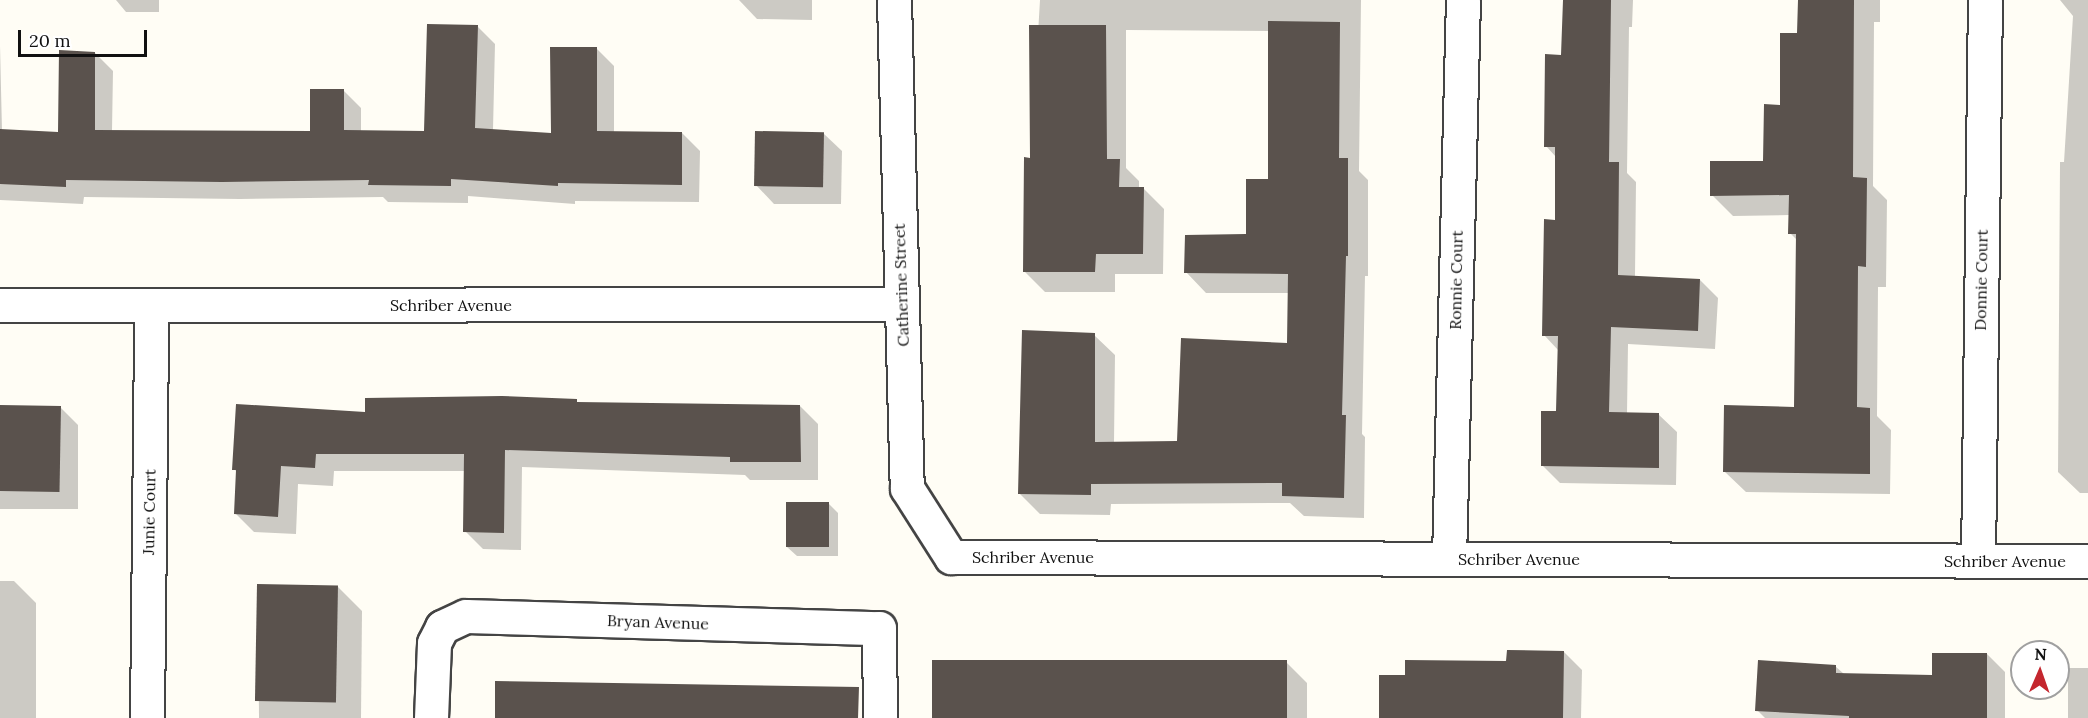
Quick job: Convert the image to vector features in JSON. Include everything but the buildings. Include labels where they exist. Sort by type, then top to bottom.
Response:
[{"type":"street","name":"Catherine Street","points":[[894,0],[907,488],[951,557]]},
{"type":"street","name":"Ronnie Court","points":[[1449,559],[1463,0]]},
{"type":"street","name":"Donnie Court","points":[[1978,561],[1985,0]]},
{"type":"street","name":"Schriber Avenue","points":[[0,305],[902,304]]},
{"type":"street","name":"Junie Court","points":[[147,718],[151,305]]},
{"type":"street","name":"Schriber Avenue","points":[[951,557],[2088,561]]},
{"type":"street","name":"Bryan Avenue","points":[[431,718],[434,643],[442,627],[466,616],[879,628],[880,718]]}]
